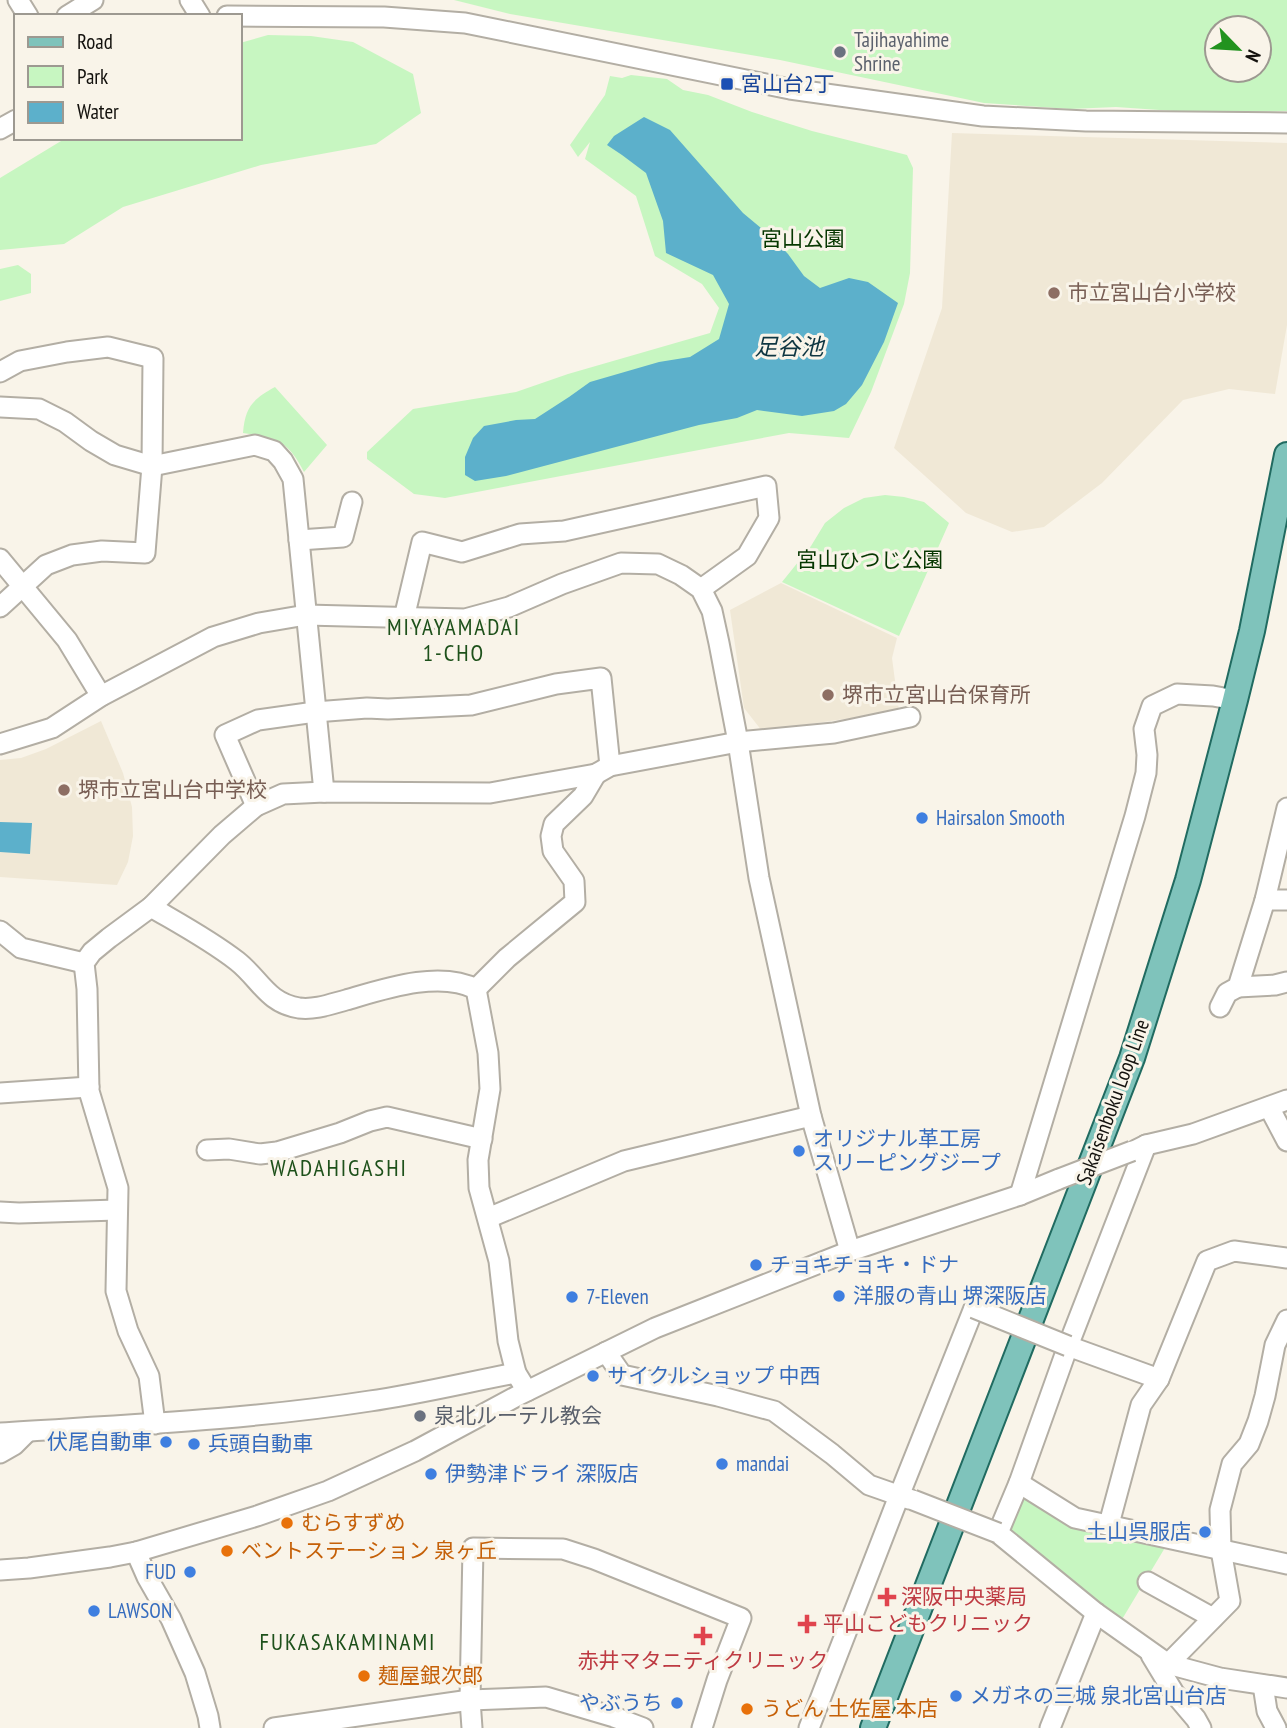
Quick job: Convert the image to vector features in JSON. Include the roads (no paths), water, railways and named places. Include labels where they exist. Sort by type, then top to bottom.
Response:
[{"type":"main road","name":"Sakaisenboku Loop Line","points":[[873,1728],[1132,1058],[1188,880],[1236,700],[1287,455]]},
{"type":"street","points":[[70,14],[93,0]]},
{"type":"street","points":[[242,16],[384,17],[465,23],[790,89],[984,116],[1086,121],[1287,123]]},
{"type":"street","points":[[0,372],[20,361],[108,347],[153,358],[152,466],[145,553],[102,551],[72,555],[46,565],[0,607]]},
{"type":"street","points":[[0,407],[38,409],[65,422],[115,455],[152,466],[254,445],[274,451],[283,461],[293,479],[324,792]]},
{"type":"street","points":[[404,618],[422,542],[463,552],[520,534],[564,531],[766,486],[769,518],[747,556],[701,589]]},
{"type":"street","points":[[299,540],[343,537],[352,502]]},
{"type":"street","points":[[0,559],[66,640],[101,696]]},
{"type":"street","points":[[0,744],[52,728],[101,696],[213,636],[259,624],[306,615],[465,619],[509,607],[621,562],[657,564],[681,575],[701,589],[712,611],[738,742],[759,878],[811,1116],[850,1251]]},
{"type":"street","points":[[257,806],[225,735],[258,720],[367,708],[471,705],[556,684],[601,678],[603,770],[583,796],[554,824],[551,836],[553,851],[574,881],[575,902],[507,958],[476,989]]},
{"type":"street","points":[[1020,1195],[1135,816],[1146,773],[1144,729],[1152,706],[1177,694],[1236,700]]},
{"type":"street","points":[[155,1424],[149,1376],[128,1331],[116,1291],[118,1188],[89,1087],[84,962],[92,952],[151,907],[222,835],[257,806],[283,794],[490,793],[738,742],[834,733],[909,717]]},
{"type":"street","points":[[1238,987],[1265,900],[1287,808]]},
{"type":"street","points":[[1265,900],[1287,900]]},
{"type":"street","points":[[151,907],[239,963],[269,995],[284,1005],[303,1009],[323,1006],[401,984],[430,981],[466,984],[476,989]]},
{"type":"street","points":[[0,932],[21,948],[84,962]]},
{"type":"street","points":[[1220,1007],[1227,993],[1238,987],[1287,982]]},
{"type":"street","points":[[476,989],[488,1054],[490,1089],[478,1160],[480,1188],[499,1261],[508,1341],[516,1373],[527,1391]]},
{"type":"street","points":[[0,1093],[89,1087]]},
{"type":"street","points":[[0,1570],[136,1552],[257,1516],[328,1491],[415,1451],[527,1391],[655,1328],[850,1251],[1020,1195],[1139,1148],[1192,1134],[1278,1103],[1287,1141]]},
{"type":"street","points":[[488,1218],[624,1161],[811,1116]]},
{"type":"street","points":[[207,1150],[229,1149],[260,1154],[277,1152],[387,1117],[482,1139]]},
{"type":"street","points":[[998,1533],[1139,1148]]},
{"type":"street","points":[[0,1212],[68,1213],[117,1210]]},
{"type":"street","points":[[1109,1524],[1141,1405],[1159,1379],[1207,1261],[1234,1251],[1287,1258]]},
{"type":"street","points":[[809,1728],[906,1498],[974,1308],[1159,1379]]},
{"type":"street","points":[[1168,1664],[1230,1601],[1221,1550],[1220,1510],[1232,1464],[1249,1444],[1258,1421],[1275,1345],[1287,1320]]},
{"type":"street","points":[[606,1352],[622,1375],[774,1411],[869,1485],[998,1533],[1096,1613],[1168,1664],[1220,1678],[1287,1688]]},
{"type":"street","points":[[0,1433],[155,1424],[299,1410],[371,1401],[516,1373]]},
{"type":"street","points":[[0,1453],[14,1445],[27,1432]]},
{"type":"street","points":[[1018,1483],[1075,1518],[1287,1564]]},
{"type":"street","points":[[472,1728],[470,1700],[473,1548],[563,1549],[741,1618],[702,1728]]},
{"type":"street","points":[[136,1552],[195,1673],[210,1728]]},
{"type":"street","points":[[1148,1582],[1213,1618]]},
{"type":"street","points":[[1051,1728],[1096,1613]]},
{"type":"street","points":[[1149,1651],[1174,1693],[1201,1728]]},
{"type":"street","points":[[1263,1685],[1267,1711],[1276,1728]]},
{"type":"street","points":[[275,1728],[470,1700],[545,1697],[643,1728]]},
{"type":"water","name":"足谷池","points":[[644,117],[670,130],[743,213],[773,238],[804,276],[820,288],[849,278],[868,282],[898,303],[884,342],[862,385],[846,404],[834,411],[802,416],[757,410],[737,418],[699,425],[506,476],[475,481],[465,475],[465,457],[473,438],[484,426],[535,419],[590,382],[659,362],[690,357],[719,339],[729,304],[713,275],[666,253],[663,221],[646,173],[607,145],[614,136]]},
{"type":"water","points":[[0,822],[32,823],[30,854],[0,852]]},
{"type":"place","name":"Tajihayahime Shrine","points":[[840,52]]},
{"type":"place","name":"宮山台2丁","points":[[727,84]]},
{"type":"place","name":"市立宮山台小学校","points":[[1054,293]]},
{"type":"place","name":"堺市立宮山台保育所","points":[[828,695]]},
{"type":"place","name":"堺市立宮山台中学校","points":[[64,790]]},
{"type":"place","name":"Hairsalon Smooth","points":[[922,818]]},
{"type":"place","name":"オリジナル革工房 スリーピングジープ","points":[[799,1151]]},
{"type":"place","name":"チョキチョキ・ドナ","points":[[756,1265]]},
{"type":"place","name":"洋服の青山 堺深阪店","points":[[839,1296]]},
{"type":"place","name":"7-Eleven","points":[[572,1297]]},
{"type":"place","name":"サイクルショップ 中西","points":[[593,1376]]},
{"type":"place","name":"泉北ルーテル教会","points":[[420,1416]]},
{"type":"place","name":"伏尾自動車","points":[[166,1442]]},
{"type":"place","name":"兵頭自動車","points":[[194,1444]]},
{"type":"place","name":"mandai","points":[[722,1464]]},
{"type":"place","name":"伊勢津ドライ 深阪店","points":[[431,1474]]},
{"type":"place","name":"むらすずめ","points":[[287,1523]]},
{"type":"place","name":"土山呉服店","points":[[1205,1532]]},
{"type":"place","name":"ベントステーション 泉ヶ丘","points":[[227,1551]]},
{"type":"place","name":"FUD","points":[[190,1572]]},
{"type":"place","name":"深阪中央薬局","points":[[887,1597]]},
{"type":"place","name":"LAWSON","points":[[94,1611]]},
{"type":"place","name":"平山こどもクリニック","points":[[807,1624]]},
{"type":"place","name":"赤井マタニティクリニック","points":[[703,1636]]},
{"type":"place","name":"麺屋銀次郎","points":[[364,1676]]},
{"type":"place","name":"メガネの三城 泉北宮山台店","points":[[956,1696]]},
{"type":"place","name":"やぶうち","points":[[677,1703]]},
{"type":"place","name":"うどん 土佐屋 本店","points":[[747,1709]]},
{"type":"district","name":"MIYAYAMADAI 1-CHO","points":[[454,640]]},
{"type":"district","name":"WADAHIGASHI","points":[[339,1168]]},
{"type":"district","name":"FUKASAKAMINAMI","points":[[348,1642]]},
{"type":"park label","name":"宮山公園","points":[[803,239]]},
{"type":"park label","name":"宮山ひつじ公園","points":[[870,560]]}]
